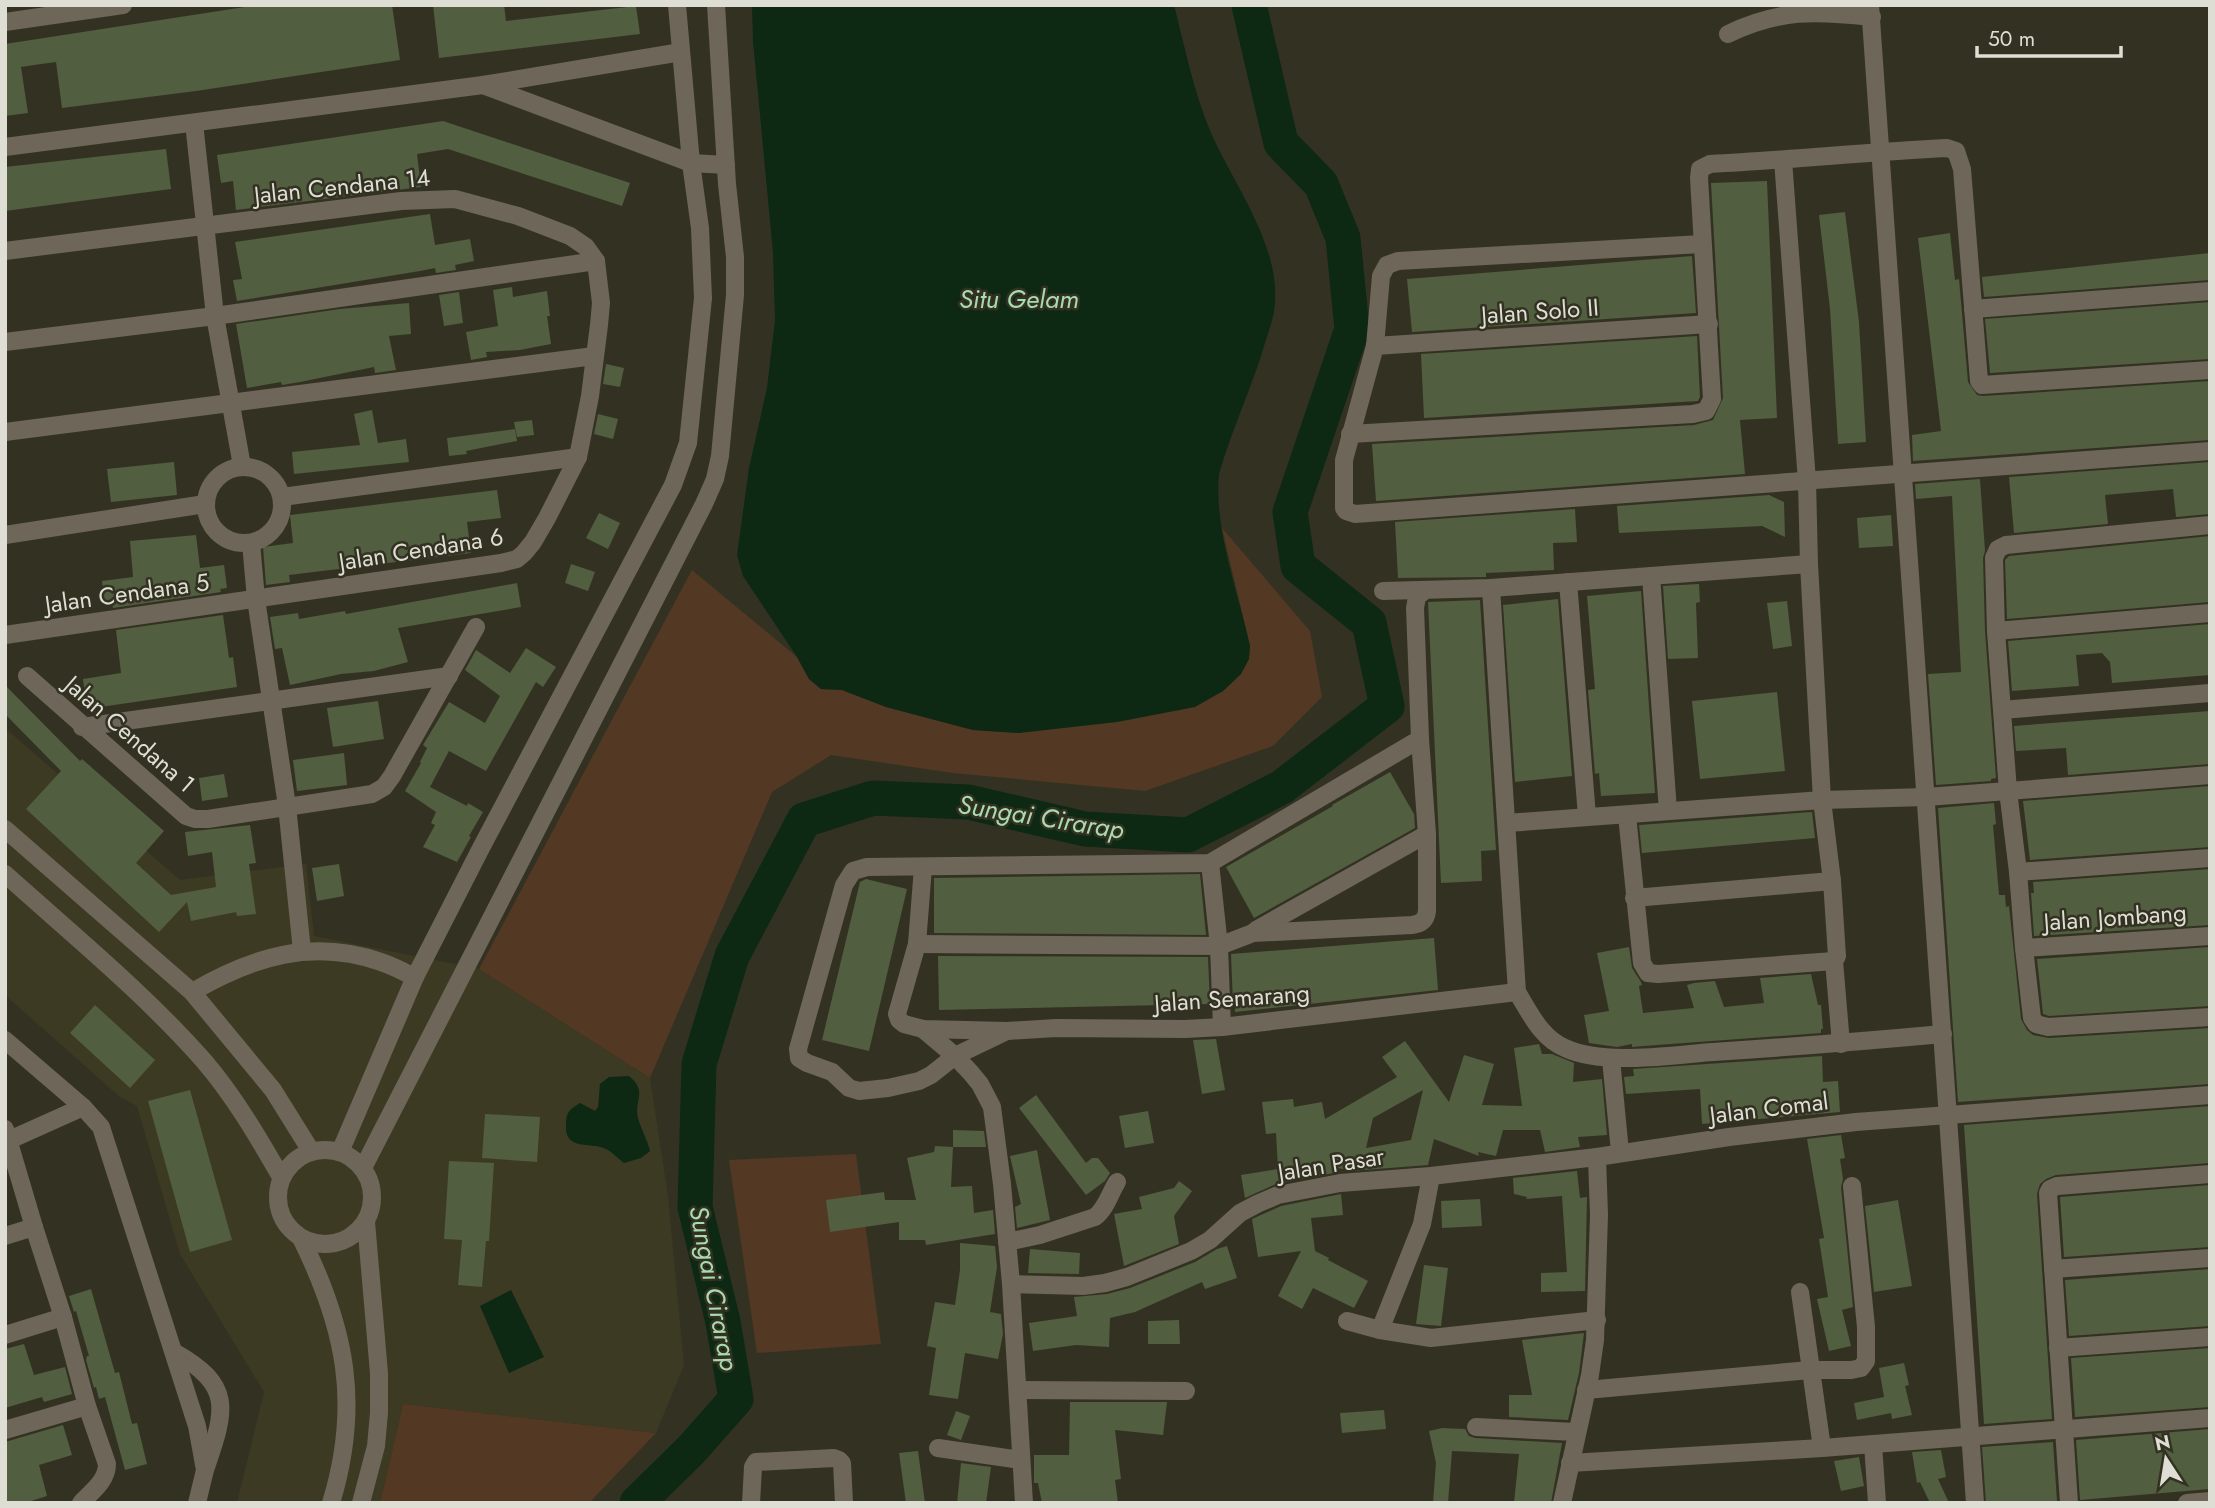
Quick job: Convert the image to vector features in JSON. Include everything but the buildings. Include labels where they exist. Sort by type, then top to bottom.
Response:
[{"type":"street","points":[[5,22],[123,5]]},
{"type":"street","points":[[340,1152],[415,978],[673,485],[688,443],[703,298],[701,228],[677,5]]},
{"type":"street","points":[[363,1168],[715,479],[720,456],[735,295],[735,257],[723,165],[716,5]]},
{"type":"street","points":[[1728,34],[1752,22],[1783,15],[1824,11],[1871,11],[1975,1503]]},
{"type":"street","points":[[5,147],[483,85],[681,52]]},
{"type":"street","points":[[483,85],[695,164],[723,165]]},
{"type":"street","points":[[194,123],[215,316],[242,466]]},
{"type":"street","points":[[1350,434],[1701,413],[1710,407],[1713,400],[1702,244],[1700,169],[1710,164],[1882,151],[1947,148],[1959,155],[1979,381],[1982,385],[2210,370]]},
{"type":"street","points":[[1783,160],[1807,481],[1822,800],[1832,881],[1836,956],[1834,961],[1841,1044]]},
{"type":"street","name":"Jalan Cendana 14","points":[[5,251],[401,201],[454,199],[552,228],[586,247],[596,261]]},
{"type":"street","points":[[1702,244],[1398,261],[1387,265],[1381,276],[1375,346],[1345,460],[1344,508],[1351,514],[2210,451]]},
{"type":"street","points":[[5,342],[215,316],[596,261],[601,303],[590,396],[578,457],[282,497]]},
{"type":"street","points":[[1973,309],[2210,291]]},
{"type":"street","name":"Jalan Solo II","points":[[1375,346],[1709,324]]},
{"type":"street","points":[[5,432],[594,356]]},
{"type":"street","name":"Jalan Cendana 6","points":[[256,598],[517,559],[524,553],[547,518],[578,457]]},
{"type":"street","points":[[242,466],[255,467],[269,474],[277,483],[282,497],[282,510],[277,524],[265,536],[251,543],[228,540],[218,534],[212,526],[205,504],[208,491],[216,478],[228,470],[242,466]]},
{"type":"street","points":[[5,535],[205,504]]},
{"type":"street","points":[[2210,525],[2002,546],[1994,558],[1996,631],[2008,791],[2030,1010],[2036,1024],[2042,1026],[2210,1017]]},
{"type":"street","points":[[251,543],[256,598],[287,806],[302,951]]},
{"type":"street","points":[[1383,591],[1491,588],[1809,564]]},
{"type":"street","points":[[1651,576],[1668,811]]},
{"type":"street","points":[[1568,582],[1587,816]]},
{"type":"street","points":[[1491,588],[1517,992],[1536,1024],[1550,1039],[1566,1049],[1611,1059],[1841,1044],[1943,1034]]},
{"type":"street","points":[[1252,933],[1412,925],[1420,923],[1426,916],[1427,834],[1415,608],[1416,597],[1425,590]]},
{"type":"street","name":"Jalan Cendana 5","points":[[5,635],[256,598]]},
{"type":"street","points":[[1996,631],[2210,613]]},
{"type":"street","name":"Jalan Cendana 1","points":[[27,677],[191,819],[208,818],[372,794],[384,787],[476,627]]},
{"type":"street","points":[[82,727],[449,676]]},
{"type":"street","points":[[2002,710],[2210,693]]},
{"type":"street","points":[[1007,1031],[923,1029],[899,1020],[897,1014],[917,943],[923,867],[1210,863],[1420,739]]},
{"type":"street","points":[[1507,823],[1822,800],[1926,797],[2210,775]]},
{"type":"street","points":[[1627,815],[1643,966],[1648,973],[1834,961]]},
{"type":"street","points":[[5,830],[191,992],[273,1090],[311,1151]]},
{"type":"street","points":[[917,943],[1219,946],[1252,933],[1427,834]]},
{"type":"street","points":[[2018,872],[2210,858]]},
{"type":"street","points":[[1210,863],[1219,946],[1222,1027]]},
{"type":"street","name":"Jalan Semarang","points":[[923,867],[862,867],[849,875],[840,897],[798,1054],[802,1060],[832,1072],[849,1088],[859,1091],[919,1082],[955,1056],[1007,1031],[1222,1027],[1517,992]]},
{"type":"street","points":[[5,874],[160,1014],[205,1063],[235,1101],[281,1177]]},
{"type":"street","points":[[1634,898],[1832,881]]},
{"type":"street","name":"Jalan Jombang","points":[[2024,948],[2210,936]]},
{"type":"street","points":[[191,992],[245,966],[273,956],[302,951],[331,951],[357,956],[381,962],[415,978]]},
{"type":"street","points":[[923,1029],[955,1056],[980,1084],[992,1107],[1011,1284],[1024,1503]]},
{"type":"street","points":[[5,1040],[83,1107],[101,1128],[197,1426],[205,1470]]},
{"type":"street","points":[[1611,1059],[1620,1152]]},
{"type":"street","name":"Jalan Comal","points":[[1597,1157],[1843,1124],[2210,1095]]},
{"type":"street","points":[[81,1503],[103,1480],[107,1464],[6,1137],[83,1107]]},
{"type":"street","points":[[360,1503],[376,1446],[379,1413],[379,1373],[366,1222],[372,1204],[371,1185],[363,1168],[353,1158],[340,1152],[311,1151],[299,1157],[281,1177],[277,1194],[279,1212],[288,1227],[301,1238],[319,1244],[337,1243],[353,1235],[366,1222]]},
{"type":"street","points":[[1562,1503],[1586,1390],[1597,1320],[1597,1157]]},
{"type":"street","name":"Jalan Pasar","points":[[1011,1284],[1083,1286],[1105,1283],[1152,1269],[1210,1240],[1240,1213],[1278,1195],[1340,1183],[1431,1176],[1597,1157]]},
{"type":"street","points":[[2069,1503],[2047,1196],[2050,1189],[2057,1186],[2210,1174]]},
{"type":"street","points":[[1380,1330],[1422,1224],[1431,1176]]},
{"type":"street","points":[[1007,1242],[1095,1217],[1102,1211],[1117,1182]]},
{"type":"street","points":[[1586,1390],[1861,1368],[1866,1361],[1866,1327],[1852,1186]]},
{"type":"street","points":[[5,1236],[34,1227]]},
{"type":"street","points":[[301,1238],[335,1317],[345,1373],[345,1441],[331,1503]]},
{"type":"street","points":[[2053,1269],[2210,1258]]},
{"type":"street","points":[[1800,1292],[1822,1448]]},
{"type":"street","points":[[5,1335],[63,1317]]},
{"type":"street","points":[[1347,1321],[1380,1330],[1431,1338],[1597,1320]]},
{"type":"street","points":[[2059,1348],[2210,1337]]},
{"type":"street","points":[[174,1352],[205,1372],[220,1397],[219,1425],[197,1503]]},
{"type":"street","points":[[1018,1390],[1186,1391]]},
{"type":"street","points":[[5,1430],[87,1406]]},
{"type":"street","points":[[1570,1463],[1822,1448],[2210,1418]]},
{"type":"street","points":[[1476,1427],[1576,1432]]},
{"type":"street","points":[[1873,1444],[1877,1503]]},
{"type":"street","points":[[938,1448],[1021,1460]]},
{"type":"street","points":[[751,1503],[753,1468],[756,1462],[837,1458],[842,1464],[844,1503]]},
{"type":"street","points":[[2186,1503],[2210,1501]]},
{"type":"shaded area","points":[[1222,528],[1310,631],[1322,697],[1273,746],[1145,791],[953,773],[831,755],[772,792],[650,1078],[479,969],[692,570],[797,657],[809,679],[821,689],[842,690],[886,707],[973,730],[1019,733],[1223,691],[1233,681],[1245,666],[1250,646]]},
{"type":"shaded area","points":[[5,728],[180,880],[306,864],[314,936],[479,969],[650,1078],[668,1196],[684,1365],[656,1433],[403,1404],[380,1503],[237,1503],[264,1392],[180,1254],[137,1106],[120,1097],[5,995]]},
{"type":"shaded area","points":[[856,1154],[881,1344],[757,1353],[729,1160]]},
{"type":"shaded area","points":[[403,1404],[656,1433],[589,1503],[380,1503]]},
{"type":"water","name":"Situ Gelam","points":[[752,5],[1174,5],[1205,118],[1265,242],[1275,289],[1270,328],[1219,474],[1218,495],[1223,539],[1250,646],[1249,659],[1241,674],[1223,691],[1195,707],[1117,722],[1019,733],[973,730],[886,707],[842,690],[821,689],[809,679],[743,576],[737,555],[749,468],[767,388],[775,320],[773,253]]},
{"type":"water","points":[[629,1076],[638,1087],[638,1118],[650,1151],[641,1158],[624,1163],[606,1149],[579,1144],[569,1139],[566,1120],[569,1111],[580,1103],[595,1111],[598,1107],[600,1084],[609,1077]]},
{"type":"water","points":[[511,1290],[544,1357],[509,1373],[480,1306]]},
{"type":"waterway","name":"Sungai Cirarap","points":[[637,1503],[691,1450],[736,1399],[723,1322],[695,1207],[699,1064],[732,956],[804,820],[873,798],[968,802],[1085,829],[1188,835],[1282,787],[1387,706],[1369,623],[1298,566],[1290,512],[1352,329],[1343,238],[1321,184],[1281,143],[1249,5]]}]
